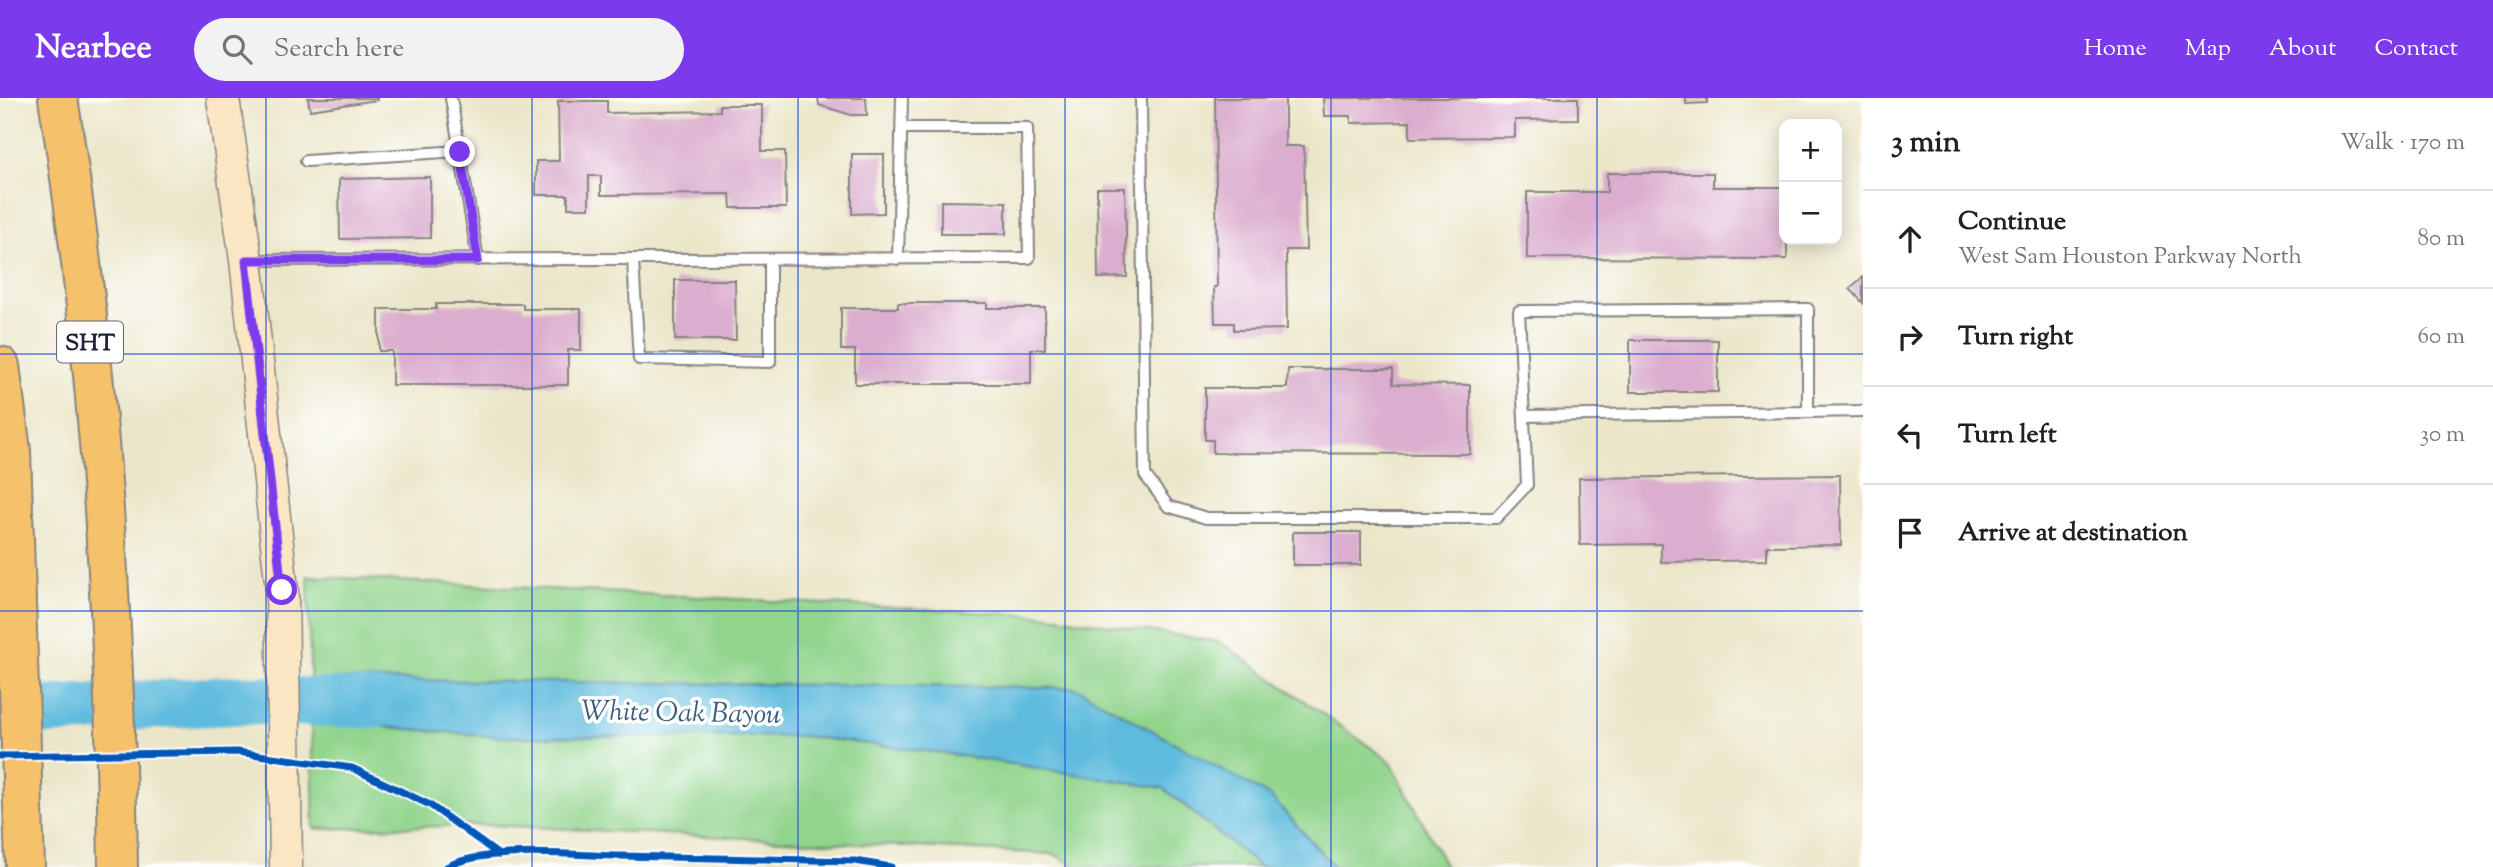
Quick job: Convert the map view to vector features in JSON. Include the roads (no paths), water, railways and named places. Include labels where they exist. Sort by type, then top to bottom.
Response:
[{"type":"highway","name":"SHT","points":[[58,98],[84,280],[99,430],[110,587],[118,867]]},
{"type":"highway","points":[[0,366],[11,451],[24,857]]},
{"type":"main road","points":[[223,98],[246,260],[282,590],[286,867]]},
{"type":"lane","points":[[451,98],[478,260]]},
{"type":"lane","points":[[898,259],[902,98]]},
{"type":"lane","points":[[1141,98],[1145,475],[1168,506],[1206,518],[1496,518],[1527,485],[1519,311],[1808,309],[1808,412]]},
{"type":"lane","points":[[246,260],[1029,258],[1027,128],[902,128]]},
{"type":"lane","points":[[306,161],[460,152]]},
{"type":"lane","points":[[633,260],[639,359],[770,362],[770,259]]},
{"type":"lane","points":[[1524,416],[1863,411]]},
{"type":"water","points":[[310,679],[1076,688],[1271,797],[1335,867],[1260,867],[1163,788],[949,754],[803,736],[505,737],[311,721]]},
{"type":"waterway","name":"White Oak Bayou","points":[[0,713],[240,700],[376,704]]}]
